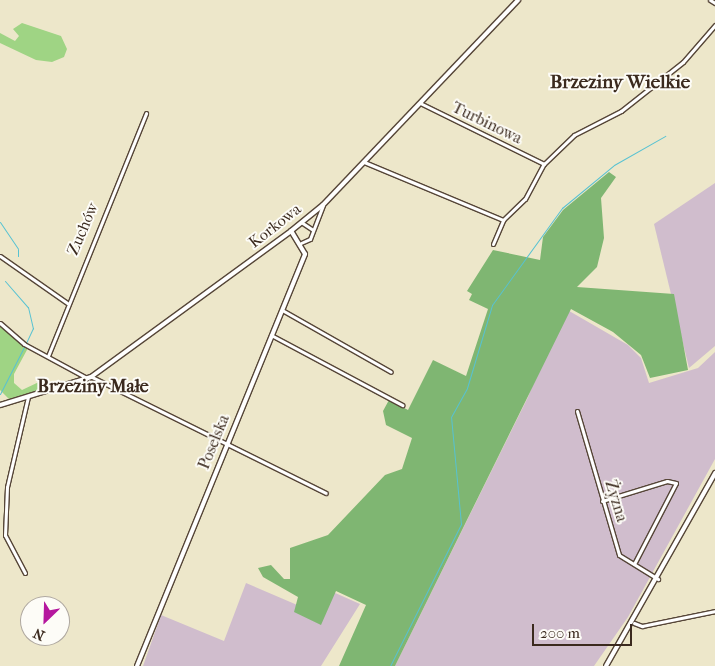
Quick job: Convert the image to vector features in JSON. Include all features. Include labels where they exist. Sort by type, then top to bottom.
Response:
[{"type":"street","name":"Korkowa","points":[[0,405],[89,378],[291,231],[322,205],[518,0]]},
{"type":"street","points":[[710,0],[715,3]]},
{"type":"street","points":[[493,244],[503,220],[525,199],[544,164],[574,135],[620,111],[683,62],[715,25]]},
{"type":"street","name":"Turbinowa","points":[[420,103],[544,164]]},
{"type":"street","name":"Zuchów","points":[[48,356],[67,303],[146,113]]},
{"type":"street","points":[[364,162],[503,220]]},
{"type":"street","points":[[291,231],[301,243],[313,231],[322,205]]},
{"type":"street","points":[[301,222],[313,231]]},
{"type":"street","name":"Poselska","points":[[137,666],[305,254],[301,243]]},
{"type":"street","points":[[0,256],[67,303]]},
{"type":"street","points":[[282,310],[390,372]]},
{"type":"street","points":[[0,323],[24,344],[89,378],[326,492]]},
{"type":"street","points":[[271,335],[402,405]]},
{"type":"street","points":[[25,572],[5,535],[7,487],[28,397]]},
{"type":"street","name":"Żyzna","points":[[577,411],[619,555],[658,579]]},
{"type":"street","points":[[606,666],[634,623],[715,473]]},
{"type":"street","points":[[602,501],[667,481],[676,483],[634,564]]},
{"type":"street","points":[[634,623],[642,626],[715,611]]},
{"type":"shaded area","points":[[715,183],[715,346],[689,368],[654,224]]},
{"type":"shaded area","points":[[564,308],[628,345],[641,358],[649,383],[698,368],[715,352],[715,459],[628,617],[594,666],[395,666],[528,397]]},
{"type":"shaded area","points":[[246,583],[323,616],[333,592],[360,604],[321,666],[143,666],[161,615],[224,641]]},
{"type":"green space","points":[[22,23],[61,36],[67,49],[64,57],[52,62],[36,60],[0,43],[0,33],[15,41],[19,36],[13,29]]},
{"type":"green space","points":[[609,172],[616,177],[601,198],[604,238],[597,267],[577,287],[674,294],[688,370],[650,378],[641,355],[613,332],[571,309],[395,666],[339,666],[366,605],[336,591],[321,625],[294,612],[298,597],[263,577],[258,568],[271,565],[284,579],[290,579],[290,548],[328,535],[385,475],[402,469],[412,438],[386,425],[383,411],[389,400],[408,410],[433,360],[466,376],[488,309],[469,300],[472,294],[467,291],[493,250],[540,260],[543,237],[563,210]]},
{"type":"green space","points":[[0,323],[28,348],[14,374],[14,383],[22,390],[41,381],[54,386],[9,399],[0,390]]},
{"type":"waterway","points":[[390,666],[461,524],[451,417],[467,388],[492,305],[562,208],[614,165],[665,136]]},
{"type":"waterway","points":[[0,222],[18,249],[18,256]]},
{"type":"waterway","points":[[5,281],[28,307],[33,328],[26,343]]},
{"type":"waterway","points":[[0,394],[24,347]]},
{"type":"district","name":"Brzeziny Wielkie","points":[[620,83]]},
{"type":"district","name":"Brzeziny Małe","points":[[93,387]]}]
